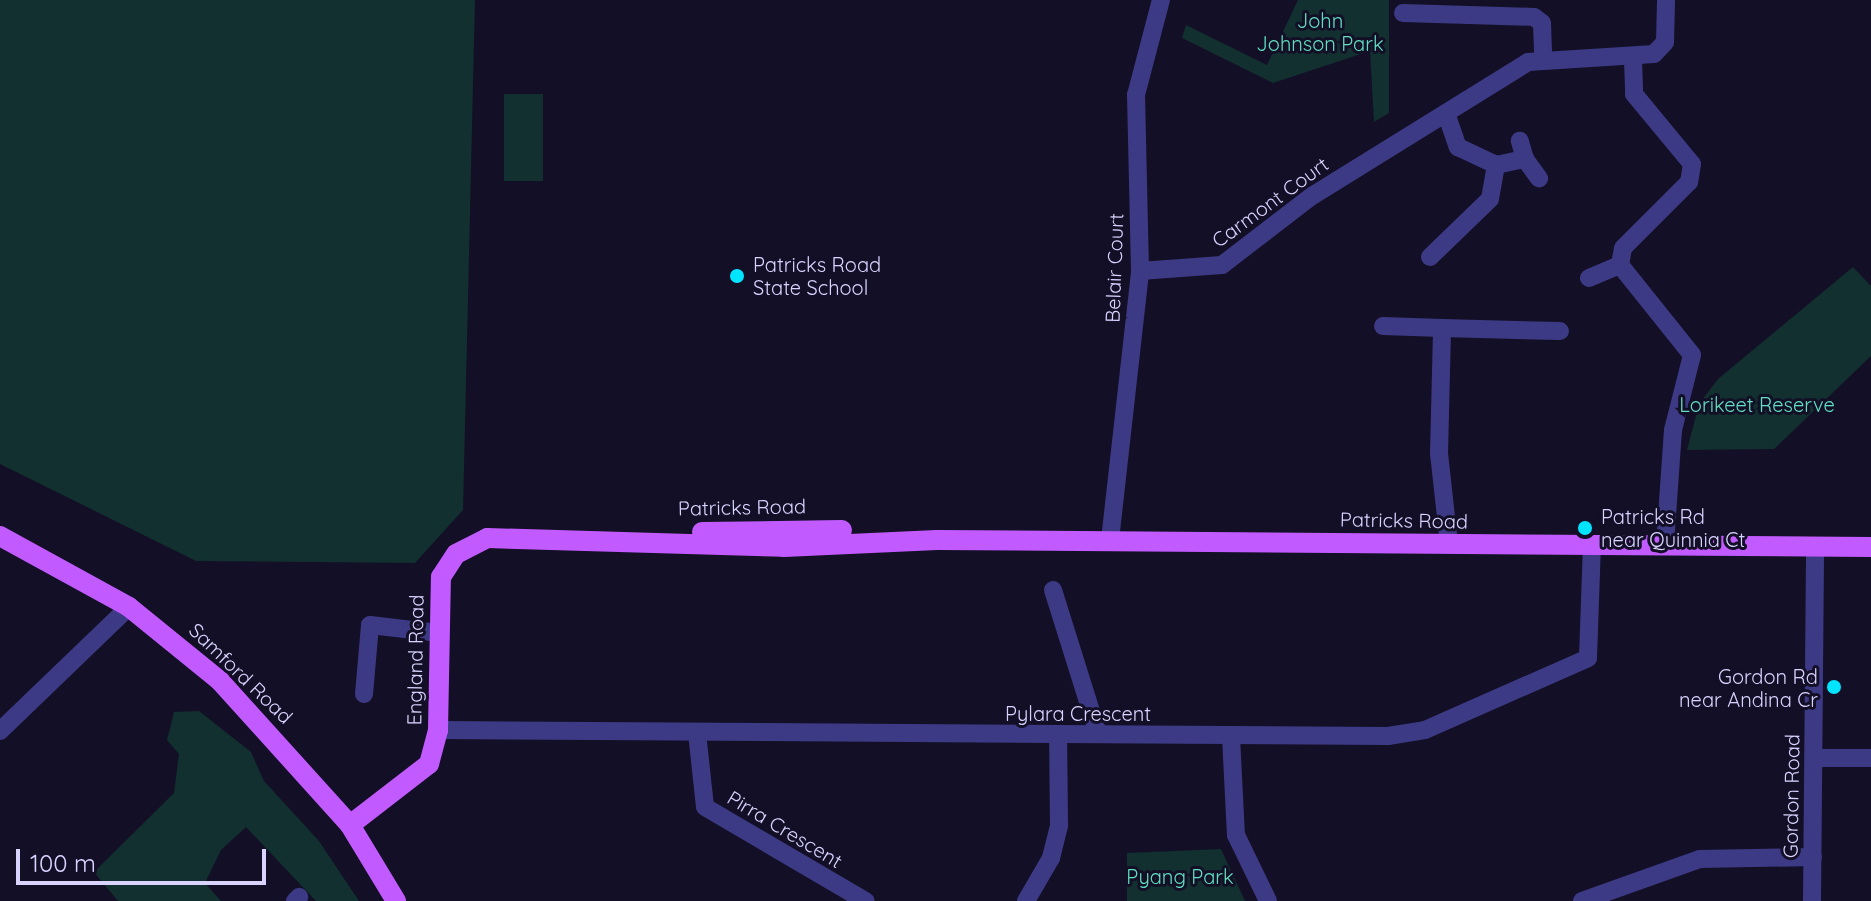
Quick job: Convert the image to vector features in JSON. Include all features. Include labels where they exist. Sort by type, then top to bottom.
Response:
[{"type":"main road","name":"Samford Road","points":[[0,536],[129,607],[220,681],[350,825],[396,901]]},
{"type":"main road","name":"Patricks Road","points":[[456,554],[487,538],[596,537],[763,547],[937,540],[1871,547]]},
{"type":"main road","name":"England Road","points":[[350,825],[420,776],[438,730],[441,577],[456,554]]},
{"type":"street","name":"Belair Court","points":[[1110,540],[1140,271],[1136,95],[1161,0]]},
{"type":"street","points":[[1403,13],[1534,17],[1542,23],[1543,57],[1633,60],[1665,42],[1666,0]]},
{"type":"street","name":"Carmont Court","points":[[1140,271],[1222,265],[1412,130],[1543,57]]},
{"type":"street","points":[[1620,265],[1623,248],[1689,182],[1692,164],[1634,94],[1633,60]]},
{"type":"street","points":[[1446,113],[1458,147],[1496,165]]},
{"type":"street","points":[[1496,165],[1523,150],[1539,178]]},
{"type":"street","points":[[1430,257],[1490,199],[1496,165]]},
{"type":"street","points":[[1589,278],[1620,265]]},
{"type":"street","points":[[1620,265],[1687,342],[1692,355],[1673,430],[1665,545]]},
{"type":"street","points":[[1383,326],[1560,331]]},
{"type":"street","points":[[1442,328],[1439,454],[1449,544]]},
{"type":"street","name":"Pylara Crescent","points":[[438,730],[1231,737],[1425,730],[1577,668],[1591,645],[1592,545]]},
{"type":"street","name":"Gordon Road","points":[[1812,901],[1815,547]]},
{"type":"street","points":[[1053,590],[1098,734]]},
{"type":"street","points":[[0,731],[129,607]]},
{"type":"street","points":[[364,694],[370,625],[438,633]]},
{"type":"street","name":"Pirra Crescent","points":[[697,733],[705,807],[865,901]]},
{"type":"street","points":[[1026,901],[1051,858],[1059,825],[1058,734]]},
{"type":"street","points":[[1231,737],[1236,835],[1268,901]]},
{"type":"street","points":[[1814,758],[1871,758]]},
{"type":"street","points":[[1582,901],[1700,859],[1813,857]]},
{"type":"green space","points":[[0,0],[475,0],[463,510],[415,563],[196,561],[0,464]]},
{"type":"green space","name":"John Johnson Park","points":[[1298,0],[1389,0],[1389,113],[1374,122],[1370,51],[1273,83],[1182,38],[1186,25],[1267,65]]},
{"type":"green space","points":[[504,94],[543,94],[543,181],[504,181]]},
{"type":"green space","name":"Lorikeet Reserve","points":[[1853,267],[1871,286],[1871,356],[1774,449],[1687,450],[1699,404],[1718,379]]},
{"type":"green space","points":[[199,711],[251,752],[264,781],[319,841],[359,901],[316,901],[246,827],[221,850],[205,883],[221,901],[118,901],[94,872],[174,793],[179,754],[167,740],[174,712]]},
{"type":"green space","name":"Pyang Park","points":[[1221,849],[1245,901],[1127,901],[1127,853]]},
{"type":"place","name":"Patricks Road State School","points":[[737,276]]},
{"type":"place","name":"Patricks Rd near Quinnia Ct","points":[[1585,528]]},
{"type":"place","name":"Gordon Rd near Andina Cr","points":[[1834,687]]}]
